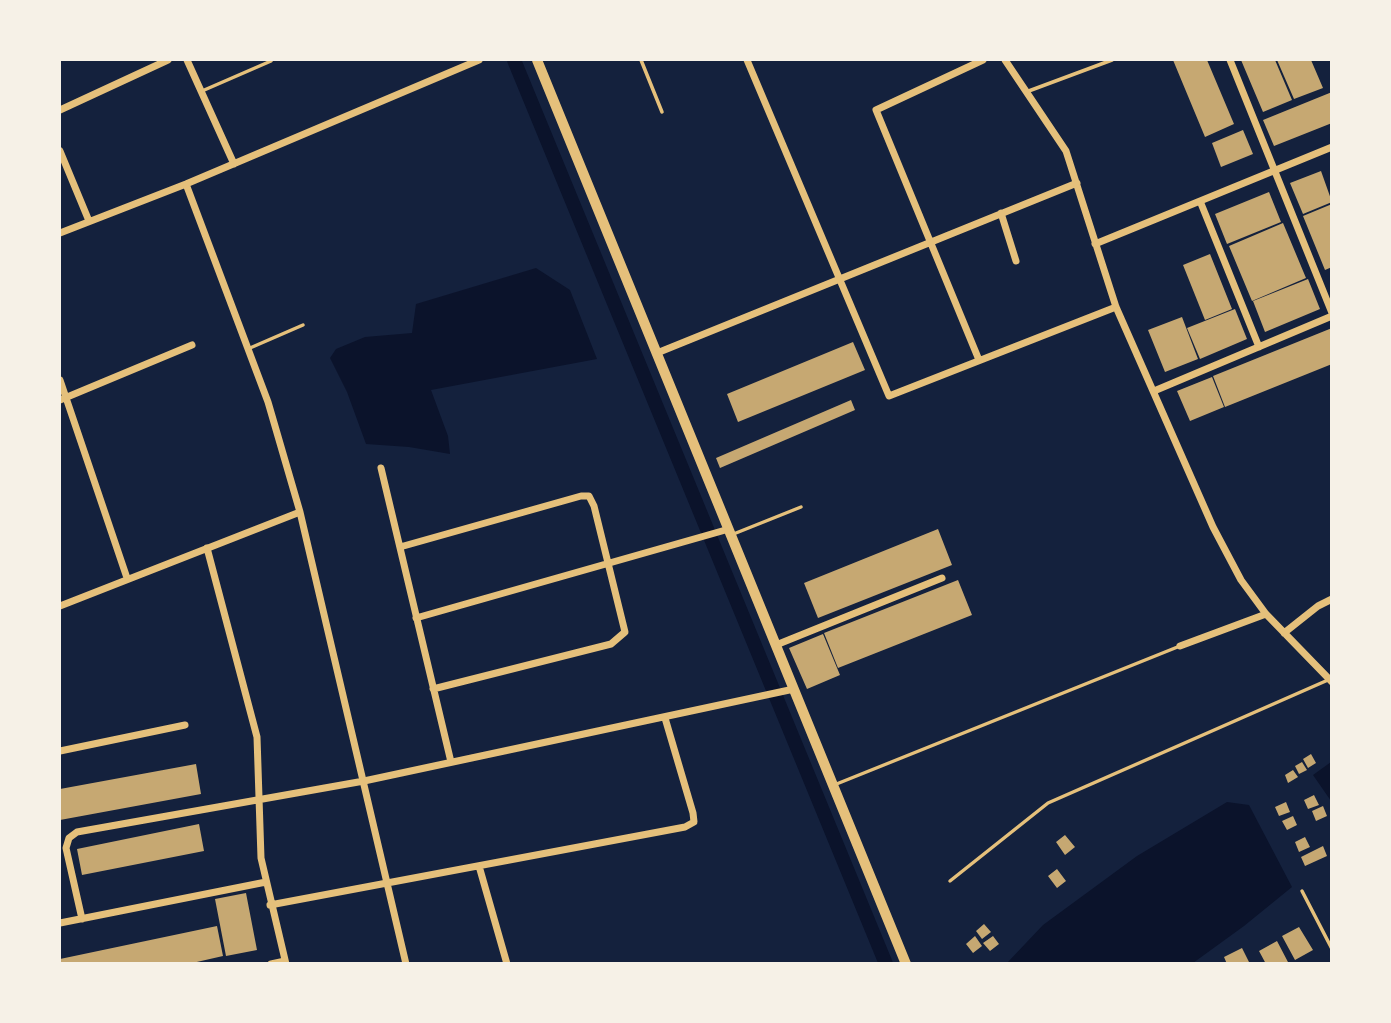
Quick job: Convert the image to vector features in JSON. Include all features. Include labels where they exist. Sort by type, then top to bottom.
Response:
[{"type":"street","points":[[60,110],[168,60]]},
{"type":"street","points":[[187,60],[234,164]]},
{"type":"street","points":[[60,233],[186,184],[479,60]]},
{"type":"street","points":[[537,60],[727,532],[906,964]]},
{"type":"street","points":[[747,60],[889,396],[1116,307]]},
{"type":"street","points":[[979,360],[928,244],[876,110],[983,60]]},
{"type":"street","points":[[1005,60],[1024,93],[1066,151],[1116,307],[1213,527],[1241,580],[1266,614],[1330,681]]},
{"type":"street","points":[[1154,390],[1332,314],[1230,60]]},
{"type":"street","points":[[1095,244],[1332,147]]},
{"type":"street","points":[[60,150],[89,221]]},
{"type":"street","points":[[657,353],[1077,183]]},
{"type":"street","points":[[186,184],[268,402],[300,512],[406,964]]},
{"type":"street","points":[[1200,201],[1259,347]]},
{"type":"street","points":[[1001,214],[1016,261]]},
{"type":"street","points":[[63,398],[192,345]]},
{"type":"street","points":[[60,380],[63,398],[127,578]]},
{"type":"street","points":[[381,468],[451,762]]},
{"type":"street","points":[[400,547],[589,496],[594,506],[625,632],[619,641],[433,689]]},
{"type":"street","points":[[60,606],[300,512]]},
{"type":"street","points":[[416,618],[727,532]]},
{"type":"street","points":[[207,548],[257,737],[258,800],[266,882],[285,962],[271,964]]},
{"type":"street","points":[[776,645],[942,578]]},
{"type":"street","points":[[1284,633],[1318,606],[1332,599]]},
{"type":"street","points":[[1180,646],[1266,614]]},
{"type":"street","points":[[82,919],[66,848],[69,838],[77,832],[364,781],[794,689]]},
{"type":"street","points":[[270,905],[685,827],[694,822],[665,718]]},
{"type":"street","points":[[60,751],[185,725]]},
{"type":"street","points":[[479,866],[507,964]]},
{"type":"street","points":[[60,923],[266,882]]},
{"type":"lane","points":[[641,60],[662,112]]},
{"type":"lane","points":[[1024,93],[1112,60]]},
{"type":"lane","points":[[202,91],[271,61]]},
{"type":"lane","points":[[248,349],[303,325]]},
{"type":"lane","points":[[727,532],[801,507]]},
{"type":"lane","points":[[834,785],[1180,646]]},
{"type":"lane","points":[[950,881],[1048,803],[1330,681]]},
{"type":"lane","points":[[1302,891],[1332,949]]},
{"type":"water","points":[[536,268],[570,290],[597,359],[431,390],[448,436],[450,454],[409,447],[366,444],[347,392],[330,358],[336,349],[365,337],[412,333],[416,304]]},
{"type":"water","points":[[1331,762],[1331,801],[1313,775]]},
{"type":"water","points":[[1227,802],[1249,805],[1292,887],[1244,926],[1193,963],[1007,963],[1043,925],[1137,856]]},
{"type":"building","points":[[1173,60],[1207,60],[1234,124],[1205,137]]},
{"type":"building","points":[[1241,60],[1275,60],[1292,100],[1263,112]]},
{"type":"building","points":[[1277,60],[1311,60],[1323,88],[1294,99]]},
{"type":"building","points":[[1332,92],[1332,123],[1274,146],[1263,120]]},
{"type":"building","points":[[1243,130],[1253,154],[1221,167],[1212,143]]},
{"type":"building","points":[[1321,171],[1332,202],[1303,214],[1290,183]]},
{"type":"building","points":[[1269,192],[1281,222],[1227,244],[1215,214]]},
{"type":"building","points":[[1332,204],[1332,267],[1325,270],[1303,216]]},
{"type":"building","points":[[1283,223],[1306,278],[1252,301],[1229,246]]},
{"type":"building","points":[[1210,254],[1232,309],[1205,320],[1183,265]]},
{"type":"building","points":[[1308,279],[1320,309],[1265,332],[1253,301]]},
{"type":"building","points":[[1235,309],[1247,339],[1200,359],[1187,328]]},
{"type":"building","points":[[1182,317],[1198,359],[1165,372],[1148,330]]},
{"type":"building","points":[[1332,328],[1332,364],[1225,407],[1213,376]]},
{"type":"building","points":[[853,342],[865,370],[738,422],[727,394]]},
{"type":"building","points":[[1212,377],[1224,407],[1190,421],[1177,391]]},
{"type":"building","points":[[851,400],[855,410],[720,468],[716,458]]},
{"type":"building","points":[[938,529],[952,565],[818,618],[804,583]]},
{"type":"building","points":[[958,580],[972,615],[838,668],[824,633]]},
{"type":"building","points":[[823,634],[840,675],[807,689],[789,648]]},
{"type":"building","points":[[1311,754],[1316,763],[1308,768],[1303,759]]},
{"type":"building","points":[[1302,762],[1307,770],[1299,774],[1295,766]]},
{"type":"building","points":[[196,764],[201,794],[60,820],[60,789]]},
{"type":"building","points":[[1293,770],[1298,777],[1288,783],[1285,775]]},
{"type":"building","points":[[1314,795],[1319,805],[1308,809],[1304,800]]},
{"type":"building","points":[[1286,802],[1290,812],[1279,816],[1275,807]]},
{"type":"building","points":[[1323,806],[1327,816],[1316,821],[1312,811]]},
{"type":"building","points":[[1293,816],[1297,825],[1287,830],[1282,821]]},
{"type":"building","points":[[199,824],[204,851],[82,875],[77,849]]},
{"type":"building","points":[[1065,835],[1075,847],[1065,855],[1056,842]]},
{"type":"building","points":[[1305,837],[1310,847],[1299,852],[1295,842]]},
{"type":"building","points":[[1323,846],[1327,856],[1305,866],[1301,857]]},
{"type":"building","points":[[1057,869],[1066,881],[1057,888],[1048,876]]},
{"type":"building","points":[[246,893],[257,950],[226,956],[215,899]]},
{"type":"building","points":[[984,924],[991,932],[982,939],[976,931]]},
{"type":"building","points":[[217,926],[223,956],[188,964],[60,964],[60,959]]},
{"type":"building","points":[[1299,927],[1313,950],[1295,960],[1282,936]]},
{"type":"building","points":[[975,936],[982,946],[973,953],[966,944]]},
{"type":"building","points":[[993,936],[999,944],[990,951],[983,943]]},
{"type":"building","points":[[1277,941],[1289,964],[1266,964],[1259,951]]},
{"type":"building","points":[[1242,948],[1250,964],[1227,964],[1224,957]]},
{"type":"waterway","points":[[514,60],[886,964]]}]
